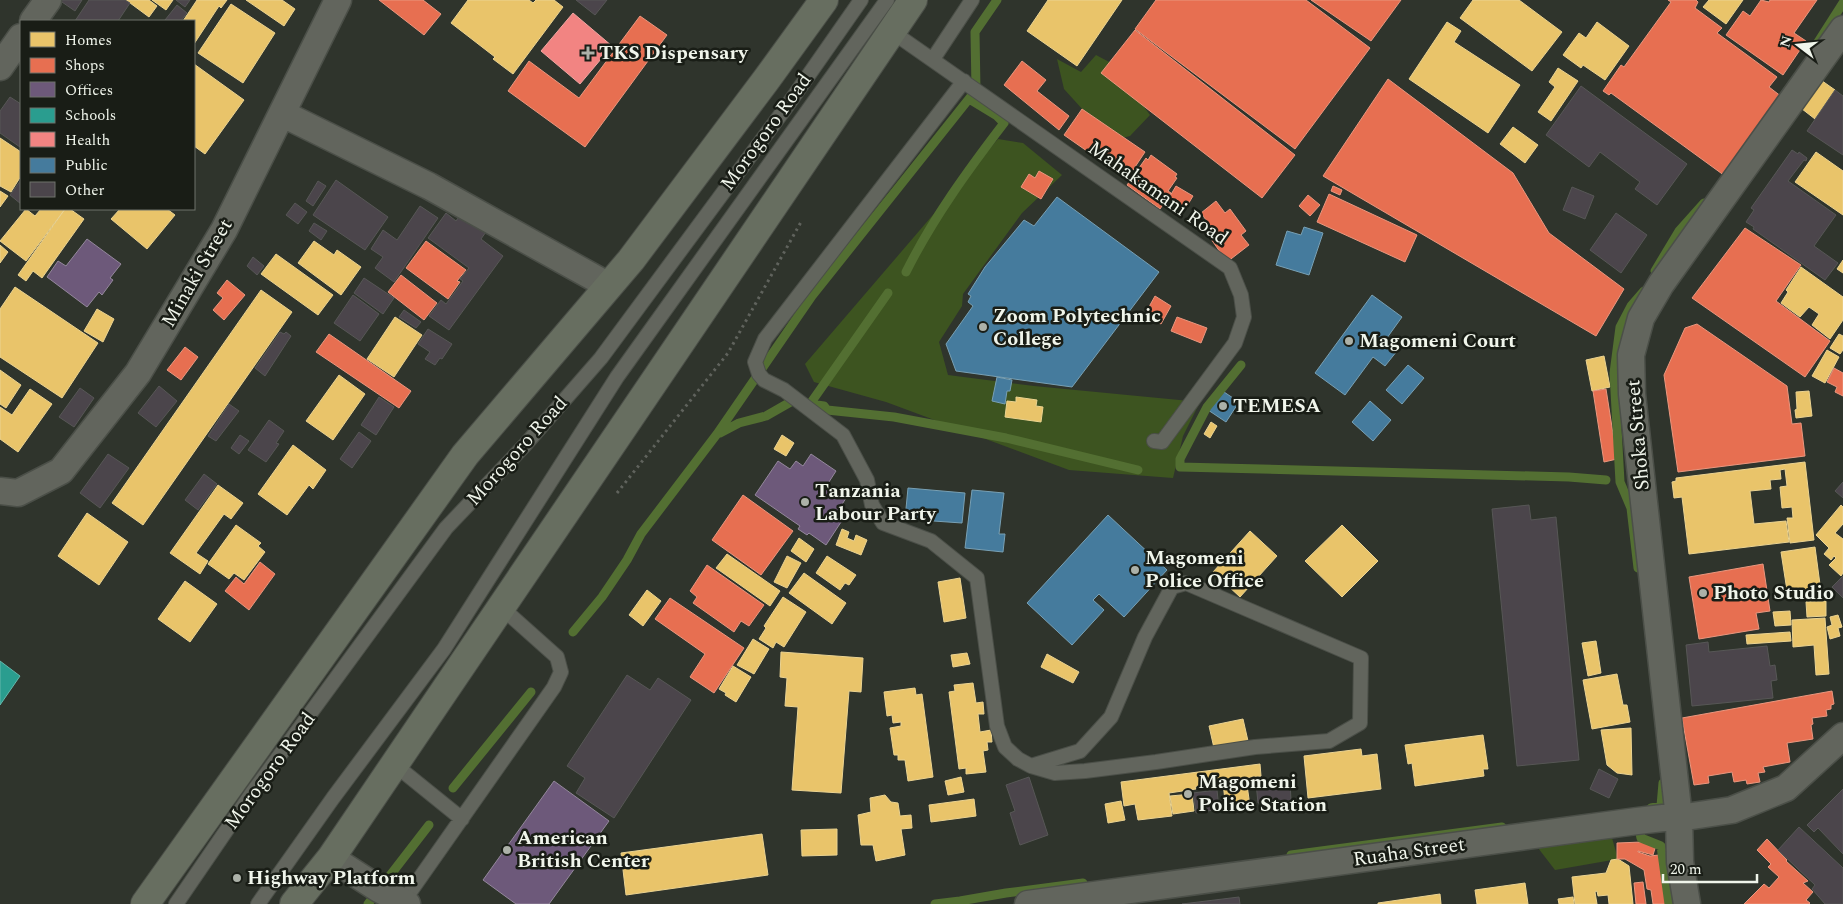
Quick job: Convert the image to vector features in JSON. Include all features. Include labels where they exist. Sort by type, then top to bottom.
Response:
[{"type":"highway","name":"Morogoro Road","points":[[145,904],[465,456],[631,260],[824,0]]},
{"type":"highway","points":[[294,904],[331,858],[913,0]]},
{"type":"street","points":[[34,20],[48,0]]},
{"type":"street","name":"Minaki Street","points":[[0,491],[18,493],[61,472],[138,373],[224,230],[338,0]]},
{"type":"street","name":"Shoka Street","points":[[1687,904],[1680,862],[1679,818],[1632,394],[1632,355],[1641,318],[1660,284],[1843,29]]},
{"type":"street","points":[[0,67],[20,38]]},
{"type":"street","points":[[283,114],[429,186],[609,286]]},
{"type":"street","name":"Ruaha Street","points":[[1028,904],[1128,897],[1637,820],[1679,818],[1732,810],[1786,788],[1843,736]]},
{"type":"street","points":[[331,858],[379,889],[405,903]]},
{"type":"lane","name":"Morogoro Road","points":[[176,904],[252,793],[446,528],[525,445],[600,358],[787,106],[861,0]]},
{"type":"lane","name":"Morogoro Road","points":[[258,904],[333,798],[444,649],[617,377],[887,0]]},
{"type":"lane","points":[[933,59],[972,0]]},
{"type":"lane","name":"Mahakamani Road","points":[[891,31],[1230,268],[1241,295],[1244,317],[1235,343],[1162,442],[1154,441]]},
{"type":"lane","points":[[964,81],[765,339],[755,362],[759,374],[764,380],[784,390],[843,435],[867,480],[872,505],[883,523],[931,541],[976,578],[997,726],[1005,747],[1018,759],[1031,766],[1055,772],[1085,771],[1255,747],[1329,741],[1360,723],[1361,658],[1186,583],[1172,588],[1145,637],[1111,717],[1080,751],[1031,766]]},
{"type":"lane","points":[[405,903],[554,687],[561,672],[557,657],[501,607]]},
{"type":"lane","points":[[394,764],[462,818]]},
{"type":"green space","points":[[1096,55],[1113,64],[1150,115],[1130,136],[1114,140],[1093,121],[1064,89],[1057,59],[1081,72]]},
{"type":"green space","points":[[998,139],[1023,143],[1062,175],[1022,213],[963,294],[962,306],[939,342],[948,375],[1034,386],[1200,402],[1183,436],[1173,478],[1069,470],[886,402],[814,382],[805,364]]},
{"type":"green space","points":[[1610,831],[1618,859],[1555,870],[1535,844]]},
{"type":"building: Homes","points":[[126,0],[149,0],[157,6],[149,17]]},
{"type":"building: Homes","points":[[152,0],[173,0],[166,10]]},
{"type":"building: Homes","points":[[197,0],[227,0],[221,8],[219,6],[195,42],[195,20],[184,20]]},
{"type":"building: Homes","points":[[246,0],[282,0],[295,9],[284,26]]},
{"type":"building: Homes","points":[[468,0],[529,0],[533,3],[536,0],[554,0],[563,7],[513,74],[493,59],[495,57],[451,23]]},
{"type":"building: Homes","points":[[1048,0],[1122,0],[1077,66],[1027,31]]},
{"type":"building: Homes","points":[[1473,0],[1519,0],[1562,32],[1532,71],[1460,18]]},
{"type":"building: Homes","points":[[1709,0],[1743,0],[1726,24],[1703,7]]},
{"type":"building: Homes","points":[[231,4],[275,33],[243,83],[198,53]]},
{"type":"building: Homes","points":[[1447,22],[1461,31],[1454,42],[1520,85],[1488,133],[1409,79]]},
{"type":"building: Homes","points":[[1597,22],[1629,46],[1605,80],[1583,65],[1581,68],[1563,55],[1579,33],[1586,38]]},
{"type":"building: Homes","points":[[195,65],[244,100],[205,154],[195,147]]},
{"type":"building: Homes","points":[[1558,68],[1578,81],[1551,121],[1538,112],[1555,87],[1549,82]]},
{"type":"building: Homes","points":[[1818,78],[1835,90],[1815,119],[1797,105]]},
{"type":"building: Homes","points":[[1513,127],[1538,145],[1525,163],[1500,144]]},
{"type":"building: Homes","points":[[0,138],[20,151],[20,178],[11,192],[0,186]]},
{"type":"building: Homes","points":[[1816,152],[1843,171],[1843,215],[1795,182]]},
{"type":"building: Homes","points":[[0,191],[8,196],[0,207]]},
{"type":"building: Homes","points":[[25,210],[35,216],[40,210],[64,210],[26,261],[0,241]]},
{"type":"building: Homes","points":[[64,210],[71,210],[84,219],[42,278],[33,271],[26,281],[18,275]]},
{"type":"building: Homes","points":[[119,210],[168,210],[175,215],[147,249],[111,219]]},
{"type":"building: Homes","points":[[314,241],[334,255],[337,250],[361,267],[341,295],[298,263]]},
{"type":"building: Homes","points":[[0,245],[8,252],[0,263]]},
{"type":"building: Homes","points":[[276,254],[333,295],[318,315],[261,274]]},
{"type":"building: Homes","points":[[1843,260],[1843,273],[1837,269]]},
{"type":"building: Homes","points":[[1801,267],[1843,297],[1843,320],[1830,339],[1812,325],[1819,314],[1809,307],[1800,317],[1781,303],[1788,292],[1786,290]]},
{"type":"building: Homes","points":[[15,287],[98,343],[62,398],[0,357],[0,309]]},
{"type":"building: Homes","points":[[261,290],[292,312],[143,525],[112,503]]},
{"type":"building: Homes","points":[[97,309],[114,319],[103,342],[84,331]]},
{"type":"building: Homes","points":[[395,317],[422,335],[394,377],[367,359]]},
{"type":"building: Homes","points":[[1839,334],[1843,336],[1843,350],[1840,354],[1830,348]]},
{"type":"building: Homes","points":[[1827,350],[1839,357],[1825,383],[1812,376]]},
{"type":"building: Homes","points":[[1604,356],[1610,387],[1592,391],[1586,360]]},
{"type":"building: Homes","points":[[0,370],[21,385],[6,408],[0,404]]},
{"type":"building: Homes","points":[[339,375],[365,394],[333,440],[306,421]]},
{"type":"building: Homes","points":[[30,389],[52,404],[18,452],[0,439],[0,407],[12,415]]},
{"type":"building: Homes","points":[[1809,391],[1812,416],[1796,418],[1796,392]]},
{"type":"building: Homes","points":[[1016,397],[1037,400],[1036,406],[1043,407],[1041,422],[1005,417],[1007,401],[1016,402]]},
{"type":"building: Homes","points":[[1211,422],[1217,426],[1210,438],[1204,434]]},
{"type":"building: Homes","points":[[782,435],[794,443],[786,456],[774,449]]},
{"type":"building: Homes","points":[[293,445],[326,470],[313,489],[309,485],[287,515],[258,494]]},
{"type":"building: Homes","points":[[1805,462],[1814,540],[1790,543],[1787,518],[1793,518],[1792,507],[1782,508],[1780,487],[1787,486],[1785,469],[1780,470],[1781,479],[1770,480],[1771,489],[1750,491],[1754,524],[1786,521],[1789,542],[1689,554],[1682,497],[1674,498],[1672,482],[1676,481],[1676,478]]},
{"type":"building: Homes","points":[[218,485],[243,503],[231,519],[224,514],[196,553],[208,561],[200,574],[170,553]]},
{"type":"building: Homes","points":[[1841,505],[1843,507],[1843,524],[1835,533],[1843,539],[1843,573],[1841,576],[1829,565],[1836,558],[1834,556],[1831,560],[1824,554],[1829,548],[1816,535]]},
{"type":"building: Homes","points":[[87,513],[128,542],[99,585],[58,556]]},
{"type":"building: Homes","points":[[236,525],[261,543],[258,546],[265,552],[244,580],[234,573],[229,579],[208,564]]},
{"type":"building: Homes","points":[[1342,525],[1378,561],[1342,597],[1305,561]]},
{"type":"building: Homes","points":[[842,529],[849,532],[847,538],[854,541],[856,535],[867,540],[861,555],[836,545]]},
{"type":"building: Homes","points":[[1250,531],[1277,556],[1240,597],[1213,572]]},
{"type":"building: Homes","points":[[799,538],[814,549],[806,562],[791,551]]},
{"type":"building: Homes","points":[[1815,547],[1821,592],[1788,597],[1781,552]]},
{"type":"building: Homes","points":[[727,554],[780,591],[770,606],[716,568]]},
{"type":"building: Homes","points":[[787,556],[801,563],[787,588],[774,582]]},
{"type":"building: Homes","points":[[827,556],[856,575],[849,585],[845,583],[840,590],[816,573]]},
{"type":"building: Homes","points":[[804,573],[846,603],[832,624],[789,593]]},
{"type":"building: Homes","points":[[960,578],[966,618],[944,622],[938,582]]},
{"type":"building: Homes","points":[[185,581],[217,604],[190,642],[158,619]]},
{"type":"building: Homes","points":[[647,590],[661,601],[643,626],[629,615]]},
{"type":"building: Homes","points":[[783,597],[806,612],[784,647],[776,642],[773,648],[759,639],[766,628],[764,626]]},
{"type":"building: Homes","points":[[1826,601],[1826,616],[1807,617],[1806,602]]},
{"type":"building: Homes","points":[[1790,611],[1791,625],[1775,626],[1773,612]]},
{"type":"building: Homes","points":[[1838,615],[1842,627],[1838,628],[1840,636],[1830,639],[1827,627],[1832,625],[1830,617]]},
{"type":"building: Homes","points":[[1825,618],[1829,674],[1816,675],[1814,645],[1793,647],[1792,620]]},
{"type":"building: Homes","points":[[1790,632],[1791,641],[1747,644],[1746,635]]},
{"type":"building: Homes","points":[[753,639],[769,649],[754,674],[737,665]]},
{"type":"building: Homes","points":[[1596,641],[1601,673],[1588,676],[1582,643]]},
{"type":"building: Homes","points":[[781,652],[863,658],[861,692],[849,691],[841,793],[792,790],[798,707],[785,706],[787,678],[780,677]]},
{"type":"building: Homes","points":[[967,653],[970,664],[953,667],[951,655]]},
{"type":"building: Homes","points":[[1047,654],[1079,672],[1073,683],[1041,667]]},
{"type":"building: Homes","points":[[733,666],[751,677],[736,702],[719,689]]},
{"type":"building: Homes","points":[[1617,674],[1623,705],[1627,705],[1630,722],[1592,729],[1583,680]]},
{"type":"building: Homes","points":[[973,683],[976,703],[983,702],[984,714],[978,714],[980,732],[991,730],[992,742],[987,742],[988,750],[983,751],[986,772],[966,774],[966,768],[959,769],[949,692],[955,691],[954,685]]},
{"type":"building: Homes","points":[[915,688],[916,695],[922,694],[933,777],[908,781],[905,760],[898,760],[898,755],[894,755],[890,728],[901,726],[901,722],[893,723],[892,715],[887,716],[884,692]]},
{"type":"building: Homes","points":[[1243,719],[1248,741],[1214,748],[1209,726]]},
{"type":"building: Homes","points":[[1631,728],[1632,775],[1617,773],[1607,765],[1601,730]]},
{"type":"building: Homes","points":[[1483,735],[1488,769],[1483,769],[1484,776],[1415,786],[1412,763],[1408,764],[1405,745]]},
{"type":"building: Homes","points":[[1361,749],[1362,756],[1377,754],[1381,789],[1308,798],[1304,756]]},
{"type":"building: Homes","points":[[1260,764],[1261,776],[1246,778],[1250,806],[1226,809],[1223,783],[1169,793],[1172,816],[1138,820],[1135,804],[1124,806],[1121,782]]},
{"type":"building: Homes","points":[[961,777],[964,792],[948,795],[945,781]]},
{"type":"building: Homes","points":[[1192,794],[1194,811],[1173,814],[1170,796]]},
{"type":"building: Homes","points":[[885,795],[891,802],[898,803],[900,816],[911,815],[912,828],[901,829],[905,855],[876,861],[873,845],[861,845],[858,815],[871,812],[870,798]]},
{"type":"building: Homes","points":[[974,799],[976,816],[931,822],[929,805]]},
{"type":"building: Homes","points":[[1121,801],[1125,820],[1108,823],[1105,804]]},
{"type":"building: Homes","points":[[837,829],[837,855],[802,856],[801,830]]},
{"type":"building: Homes","points":[[762,834],[768,875],[626,895],[621,853]]},
{"type":"building: Homes","points":[[1618,859],[1629,866],[1633,904],[1609,904],[1608,895],[1598,896],[1597,891],[1595,892],[1597,904],[1575,904],[1572,877],[1606,873],[1611,860]]},
{"type":"building: Homes","points":[[1525,883],[1528,904],[1477,904],[1475,890]]},
{"type":"building: Homes","points":[[1440,894],[1441,904],[1378,904],[1378,903]]},
{"type":"building: Homes","points":[[1573,897],[1574,904],[1559,904],[1558,899]]},
{"type":"building: Shops","points":[[379,0],[423,0],[441,14],[424,35]]},
{"type":"building: Shops","points":[[1156,0],[1306,0],[1370,48],[1295,149],[1135,29]]},
{"type":"building: Shops","points":[[1311,0],[1401,0],[1371,41]]},
{"type":"building: Shops","points":[[1668,0],[1696,0],[1698,2],[1695,8],[1722,28],[1717,33],[1777,77],[1769,87],[1782,97],[1725,176],[1611,93],[1609,95],[1603,91],[1621,65],[1624,67],[1671,2]]},
{"type":"building: Shops","points":[[1761,0],[1769,2],[1770,0],[1817,0],[1794,33],[1806,41],[1783,75],[1726,35],[1743,11],[1750,16]]},
{"type":"building: Shops","points":[[640,16],[667,35],[585,147],[508,91],[529,61],[579,98]]},
{"type":"building: Shops","points":[[1135,30],[1295,155],[1262,198],[1101,73]]},
{"type":"building: Shops","points":[[1022,61],[1046,80],[1037,91],[1069,116],[1059,130],[1004,85]]},
{"type":"building: Shops","points":[[1388,79],[1513,173],[1549,233],[1624,289],[1596,336],[1323,176]]},
{"type":"building: Shops","points":[[1082,109],[1145,152],[1127,179],[1064,135]]},
{"type":"building: Shops","points":[[1151,155],[1177,174],[1175,177],[1177,178],[1168,191],[1171,193],[1160,209],[1127,185],[1146,158],[1148,160]]},
{"type":"building: Shops","points":[[1039,171],[1053,179],[1041,199],[1021,187],[1029,174],[1035,178]]},
{"type":"building: Shops","points":[[1176,186],[1193,196],[1181,216],[1164,206]]},
{"type":"building: Shops","points":[[1333,186],[1342,190],[1340,195],[1331,191]]},
{"type":"building: Shops","points":[[1329,194],[1417,235],[1405,262],[1317,222]]},
{"type":"building: Shops","points":[[1308,195],[1320,205],[1310,216],[1299,206]]},
{"type":"building: Shops","points":[[1216,201],[1225,213],[1230,209],[1246,231],[1241,235],[1249,245],[1227,262],[1211,239],[1217,235],[1201,213]]},
{"type":"building: Shops","points":[[1745,228],[1801,265],[1776,301],[1830,341],[1805,377],[1692,298]]},
{"type":"building: Shops","points":[[426,241],[466,270],[457,281],[460,282],[448,299],[406,268]]},
{"type":"building: Shops","points":[[401,275],[437,303],[424,320],[388,292]]},
{"type":"building: Shops","points":[[227,280],[245,295],[224,320],[213,310],[223,298],[217,293]]},
{"type":"building: Shops","points":[[1155,296],[1171,306],[1161,324],[1145,314]]},
{"type":"building: Shops","points":[[1177,317],[1207,328],[1201,343],[1171,331]]},
{"type":"building: Shops","points":[[1697,324],[1787,386],[1792,424],[1801,423],[1805,456],[1678,472],[1664,375],[1685,328]]},
{"type":"building: Shops","points":[[329,334],[411,391],[399,408],[316,352]]},
{"type":"building: Shops","points":[[185,347],[198,357],[181,380],[167,370]]},
{"type":"building: Shops","points":[[1834,368],[1843,373],[1843,396],[1835,392],[1837,387],[1827,382]]},
{"type":"building: Shops","points":[[1606,389],[1617,459],[1604,462],[1593,391]]},
{"type":"building: Shops","points":[[743,495],[793,531],[761,575],[712,540]]},
{"type":"building: Shops","points":[[260,562],[275,574],[249,610],[225,591],[236,577],[244,584]]},
{"type":"building: Shops","points":[[1763,564],[1770,611],[1756,613],[1759,629],[1699,639],[1689,577]]},
{"type":"building: Shops","points":[[707,565],[764,605],[749,626],[741,621],[734,632],[693,603],[697,597],[690,591]]},
{"type":"building: Shops","points":[[670,598],[744,648],[714,693],[690,677],[705,654],[655,619]]},
{"type":"building: Shops","points":[[1832,691],[1834,704],[1831,705],[1831,709],[1826,710],[1827,716],[1812,718],[1813,739],[1787,743],[1790,762],[1763,767],[1765,772],[1758,773],[1760,782],[1747,784],[1746,780],[1734,782],[1732,772],[1708,776],[1709,783],[1694,785],[1682,718]]},
{"type":"building: Shops","points":[[1767,839],[1786,861],[1808,881],[1803,883],[1813,892],[1806,900],[1809,904],[1744,904],[1764,884],[1769,888],[1779,877],[1768,867],[1771,864],[1757,850]]},
{"type":"building: Shops","points":[[1642,842],[1656,845],[1653,855],[1638,852],[1650,856],[1659,855],[1666,904],[1653,904],[1651,890],[1647,889],[1644,870],[1625,859],[1617,859],[1617,843]]},
{"type":"building: Shops","points":[[1643,882],[1646,904],[1636,904],[1634,883]]},
{"type":"building: Offices","points":[[87,239],[121,264],[110,278],[113,280],[102,295],[99,292],[87,307],[47,277],[58,261],[66,266]]},
{"type":"building: Offices","name":"Tanzania Labour Party","points":[[811,454],[836,471],[827,485],[846,498],[836,514],[843,519],[826,545],[809,533],[807,535],[798,529],[800,526],[755,495],[778,461],[790,469],[796,461],[803,466]]},
{"type":"building: Offices","points":[[554,781],[609,821],[549,904],[516,904],[483,880]]},
{"type":"building: Schools","points":[[0,661],[20,676],[0,705]]},
{"type":"building: Health","points":[[573,13],[612,46],[580,84],[541,51]]},
{"type":"building: Public","points":[[1057,197],[1159,272],[1072,387],[956,371],[946,344],[973,306],[968,302],[971,296],[968,294],[985,267],[1024,220],[1034,226]]},
{"type":"building: Public","points":[[1304,227],[1323,233],[1309,275],[1276,265],[1287,231],[1301,235]]},
{"type":"building: Public","points":[[1372,295],[1402,317],[1384,342],[1397,351],[1385,366],[1373,357],[1345,395],[1315,373]]},
{"type":"building: Public","points":[[1408,365],[1424,378],[1402,404],[1386,390]]},
{"type":"building: Public","points":[[997,377],[1012,380],[1010,391],[1007,391],[1005,404],[992,401]]},
{"type":"building: Public","name":"TEMESA","points":[[1221,390],[1239,402],[1226,422],[1208,410]]},
{"type":"building: Public","points":[[1370,401],[1391,420],[1373,441],[1352,422]]},
{"type":"building: Public","points":[[908,488],[965,493],[962,523],[905,519]]},
{"type":"building: Public","points":[[972,490],[1004,493],[999,534],[1005,534],[1003,552],[965,548]]},
{"type":"building: Public","points":[[1108,515],[1167,570],[1124,617],[1099,594],[1093,600],[1104,610],[1072,645],[1027,603]]},
{"type":"building: Other","points":[[59,0],[82,0],[75,11]]},
{"type":"building: Other","points":[[89,0],[125,0],[130,3],[119,20],[76,20]]},
{"type":"building: Other","points":[[176,0],[190,0],[185,7]]},
{"type":"building: Other","points":[[576,0],[607,0],[595,15]]},
{"type":"building: Other","points":[[177,5],[187,13],[182,20],[165,20]]},
{"type":"building: Other","points":[[1581,86],[1687,164],[1657,205],[1635,189],[1640,182],[1600,152],[1589,167],[1546,135]]},
{"type":"building: Other","points":[[1835,90],[1843,96],[1843,155],[1807,131]]},
{"type":"building: Other","points":[[10,97],[20,103],[20,147],[0,133],[0,111]]},
{"type":"building: Other","points":[[1792,150],[1798,154],[1799,152],[1807,158],[1788,181],[1836,215],[1814,246],[1838,263],[1825,280],[1746,222],[1754,210],[1751,208]]},
{"type":"building: Other","points":[[336,180],[388,217],[365,250],[313,215]]},
{"type":"building: Other","points":[[20,181],[20,203],[10,195]]},
{"type":"building: Other","points":[[318,181],[326,186],[313,206],[306,201]]},
{"type":"building: Other","points":[[1572,187],[1594,196],[1585,219],[1563,210]]},
{"type":"building: Other","points":[[295,203],[307,212],[298,224],[286,215]]},
{"type":"building: Other","points":[[420,206],[438,218],[394,282],[375,268],[383,257],[371,249],[383,230],[397,240]]},
{"type":"building: Other","points":[[463,211],[488,229],[481,239],[503,256],[449,330],[429,316],[441,300],[446,304],[463,281],[460,279],[469,268],[428,238],[446,213],[456,221]]},
{"type":"building: Other","points":[[1616,213],[1647,235],[1621,273],[1590,250]]},
{"type":"building: Other","points":[[314,223],[327,231],[321,240],[309,231]]},
{"type":"building: Other","points":[[253,257],[264,266],[257,275],[247,266]]},
{"type":"building: Other","points":[[364,278],[394,298],[383,314],[354,293]]},
{"type":"building: Other","points":[[353,295],[379,314],[360,341],[334,323]]},
{"type":"building: Other","points":[[404,310],[421,322],[416,328],[399,317]]},
{"type":"building: Other","points":[[428,329],[452,344],[442,359],[440,358],[435,365],[425,359],[430,352],[418,344]]},
{"type":"building: Other","points":[[280,332],[284,334],[286,332],[291,336],[265,376],[255,368]]},
{"type":"building: Other","points":[[159,386],[177,401],[156,427],[138,413]]},
{"type":"building: Other","points":[[80,388],[94,398],[74,427],[59,417]]},
{"type":"building: Other","points":[[379,397],[394,407],[376,435],[361,425]]},
{"type":"building: Other","points":[[229,404],[239,411],[216,441],[208,436]]},
{"type":"building: Other","points":[[269,420],[284,431],[276,443],[279,444],[266,462],[248,450]]},
{"type":"building: Other","points":[[359,432],[371,441],[352,468],[340,459]]},
{"type":"building: Other","points":[[240,435],[249,441],[239,454],[231,448]]},
{"type":"building: Other","points":[[108,454],[129,468],[100,508],[80,493]]},
{"type":"building: Other","points":[[204,474],[217,484],[198,510],[185,500]]},
{"type":"building: Other","points":[[1843,482],[1843,498],[1835,491]]},
{"type":"building: Other","points":[[1529,505],[1531,520],[1556,517],[1579,760],[1517,766],[1492,509]]},
{"type":"building: Other","points":[[1843,576],[1843,598],[1832,587]]},
{"type":"building: Other","points":[[1708,642],[1709,652],[1767,646],[1770,666],[1775,665],[1777,680],[1771,681],[1773,698],[1692,706],[1686,645]]},
{"type":"building: Other","points":[[627,675],[650,690],[658,678],[691,700],[614,818],[576,793],[585,778],[567,766]]},
{"type":"building: Other","points":[[1599,769],[1618,779],[1609,798],[1590,789]]},
{"type":"building: Other","points":[[1029,777],[1048,835],[1020,845],[1010,813],[1015,811],[1006,785]]},
{"type":"building: Other","points":[[1290,780],[1291,801],[1258,803],[1256,783]]},
{"type":"building: Other","points":[[1843,789],[1843,854],[1818,828],[1814,832],[1807,825]]},
{"type":"building: Other","points":[[1217,790],[1219,809],[1196,813],[1193,793]]},
{"type":"building: Other","points":[[1799,827],[1843,868],[1843,904],[1825,904],[1812,889],[1815,885],[1778,850]]},
{"type":"building: Other","points":[[1239,897],[1240,904],[1182,904]]},
{"type":"waterway","points":[[573,632],[602,597],[627,560],[641,534],[717,434],[812,296],[976,90],[975,32],[997,0]]},
{"type":"waterway","points":[[1813,50],[1843,3]]},
{"type":"waterway","points":[[906,272],[916,252],[952,195],[1004,123],[997,116],[969,99]]},
{"type":"waterway","points":[[1655,271],[1679,231],[1704,203]]},
{"type":"waterway","points":[[1638,568],[1631,508],[1620,482],[1614,373],[1620,327],[1631,306],[1644,291]]},
{"type":"waterway","points":[[888,293],[810,404],[824,406],[827,410],[894,417],[1006,438],[1138,470]]},
{"type":"waterway","points":[[1241,365],[1207,407],[1180,459],[1180,467],[1569,477],[1606,480]]},
{"type":"waterway","points":[[720,433],[739,423],[766,416],[794,400]]},
{"type":"waterway","points":[[453,788],[531,692]]},
{"type":"waterway","points":[[1651,808],[1661,806],[1663,783]]},
{"type":"waterway","points":[[1638,823],[1641,838],[1661,846],[1669,904]]},
{"type":"waterway","points":[[368,904],[429,825]]},
{"type":"waterway","points":[[1291,855],[1502,827]]},
{"type":"waterway","points":[[935,904],[1083,883]]},
{"type":"place","name":"TKS Dispensary","points":[[588,53]]},
{"type":"place","name":"Zoom Polytechnic College","points":[[983,327]]},
{"type":"place","name":"Magomeni Court","points":[[1349,341]]},
{"type":"place","name":"TEMESA","points":[[1223,406]]},
{"type":"place","name":"Tanzania Labour Party","points":[[805,502]]},
{"type":"place","name":"Magomeni Police Office","points":[[1135,570]]},
{"type":"place","name":"Photo Studio","points":[[1703,593]]},
{"type":"place","name":"Magomeni Police Station","points":[[1188,794]]},
{"type":"place","name":"American British Center","points":[[507,850]]},
{"type":"place","name":"Highway Platform","points":[[237,878]]}]
